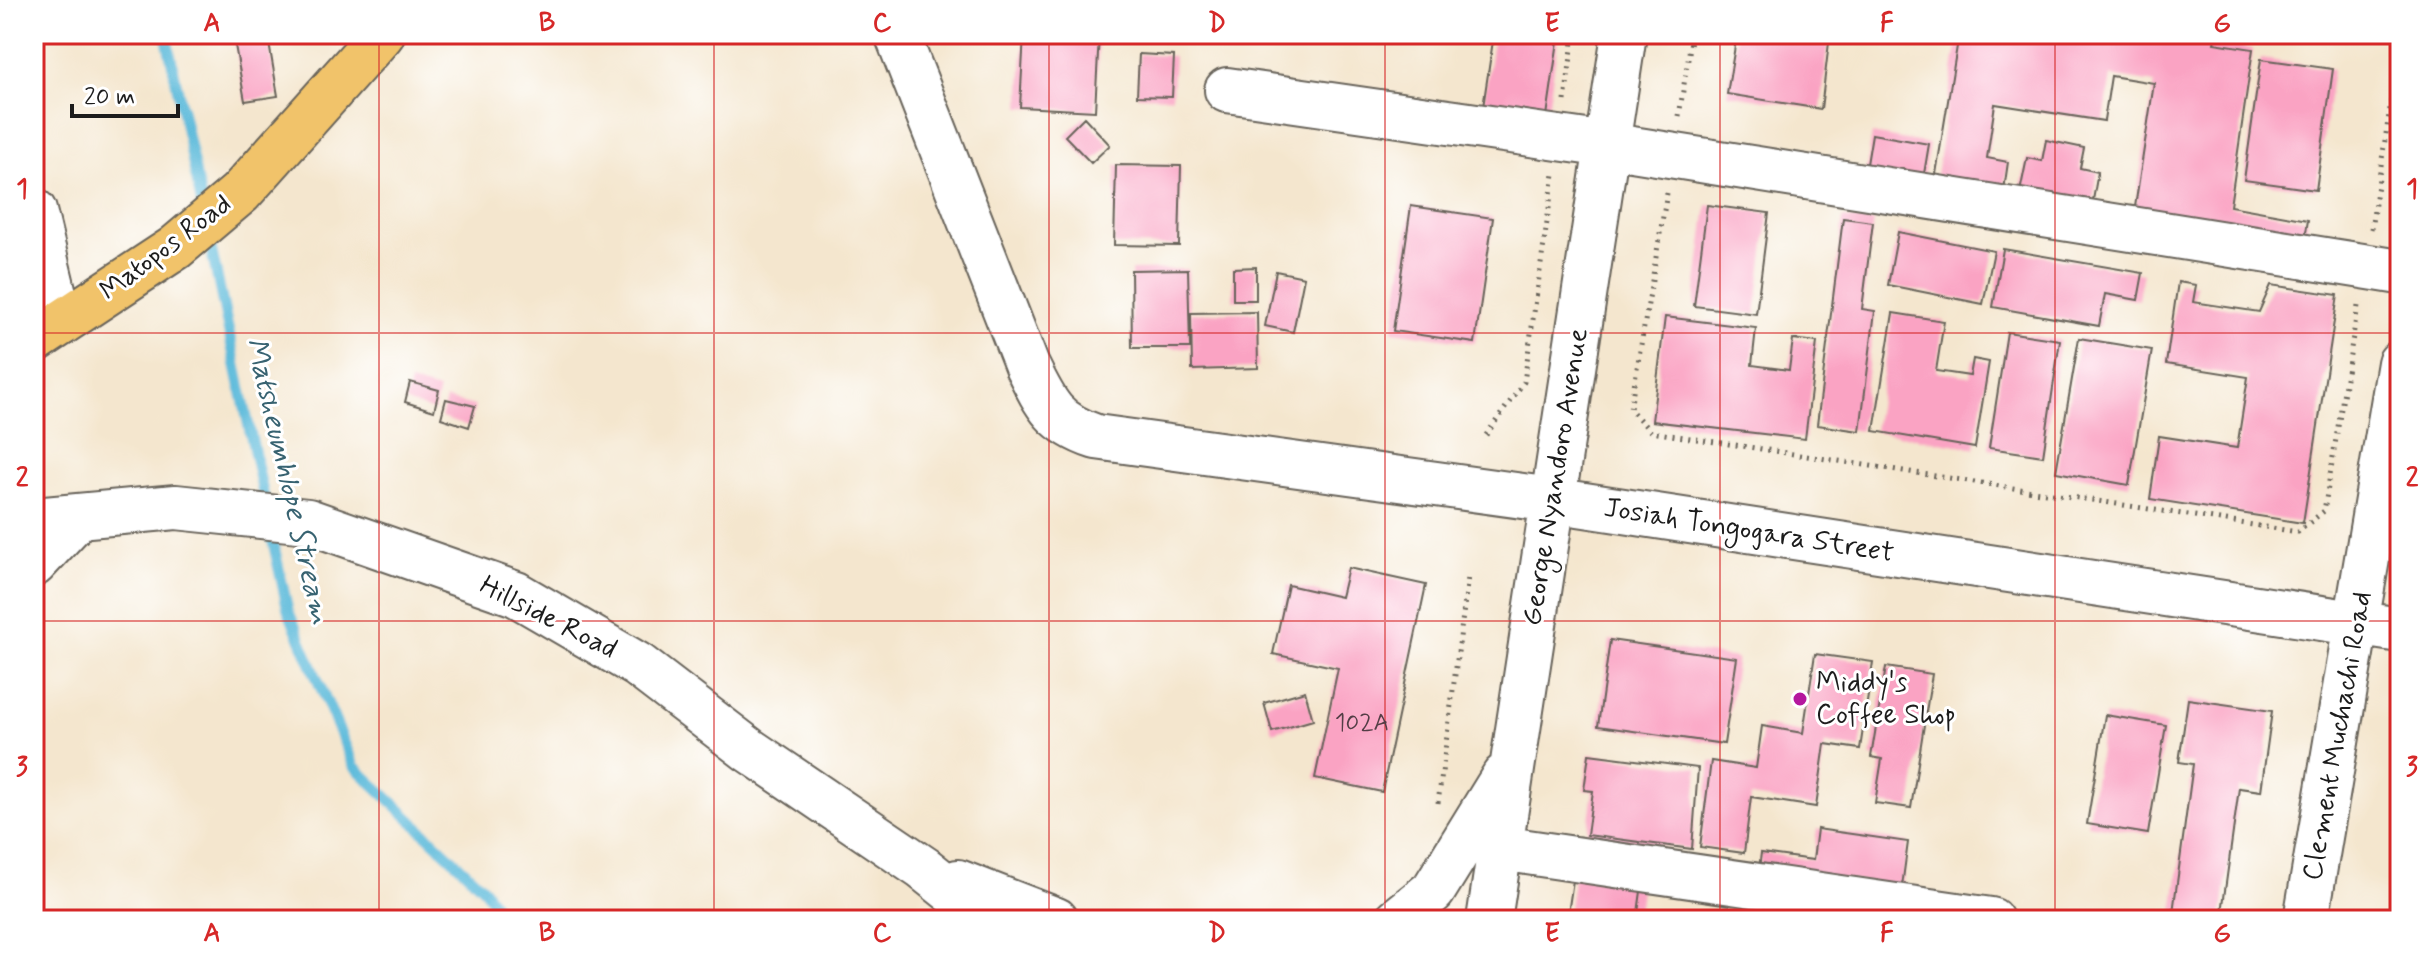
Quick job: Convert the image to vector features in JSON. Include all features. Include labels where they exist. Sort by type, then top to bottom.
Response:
[{"type":"main road","name":"Matopos Road","points":[[48,332],[175,248],[240,193],[377,36]]},
{"type":"street","name":"Josiah Tongogara Street","points":[[897,34],[1027,366],[1046,405],[1068,428],[1096,437],[1552,500],[2400,630]]},
{"type":"street","name":"George Nyandoro Avenue","points":[[1489,920],[1624,34]]},
{"type":"street","points":[[1227,90],[1607,145],[2400,272]]},
{"type":"street","points":[[34,211],[48,332]]},
{"type":"street","name":"Clement Muchachi Road","points":[[2306,920],[2400,363]]},
{"type":"street","name":"Hillside Road","points":[[34,520],[176,507],[308,521],[516,594],[638,665],[749,750],[923,868],[988,920]]},
{"type":"street","points":[[34,564],[79,516]]},
{"type":"street","points":[[1397,920],[1433,891],[1514,760]]},
{"type":"street","points":[[1500,848],[1991,920]]},
{"type":"street","points":[[923,868],[1056,920]]},
{"type":"path","points":[[1486,435],[1524,382],[1574,34]]},
{"type":"path","points":[[1692,34],[1630,409],[1651,432],[2298,532],[2324,511]]},
{"type":"path","points":[[1437,805],[1468,577]]},
{"type":"building","points":[[233,34],[291,34],[292,39],[269,43],[278,96],[245,101]]},
{"type":"building","points":[[1024,34],[1099,34],[1095,111],[1020,107]]},
{"type":"building","points":[[1494,34],[1559,34],[1547,116],[1483,107]]},
{"type":"building","points":[[1737,34],[1830,34],[1821,109],[1727,94]]},
{"type":"building","points":[[1959,34],[2216,34],[2214,43],[2253,49],[2230,206],[2308,220],[2304,245],[2133,220],[2154,83],[2111,76],[2104,121],[1995,104],[1987,158],[2008,162],[2003,197],[1934,186]]},
{"type":"building","points":[[1139,54],[1174,56],[1172,97],[1137,96]]},
{"type":"building","points":[[2261,59],[2333,69],[2316,190],[2244,180]]},
{"type":"building","points":[[1084,117],[1110,145],[1091,163],[1065,136]]},
{"type":"building","points":[[1872,134],[1929,144],[1922,186],[1865,176]]},
{"type":"building","points":[[2046,140],[2084,148],[2080,168],[2098,172],[2092,206],[2020,192],[2027,158],[2042,161]]},
{"type":"building","points":[[1116,165],[1181,166],[1179,246],[1114,245]]},
{"type":"building","points":[[1707,205],[1769,213],[1756,314],[1694,306]]},
{"type":"building","points":[[1411,206],[1493,218],[1475,343],[1393,331]]},
{"type":"building","points":[[1843,218],[1873,222],[1862,309],[1875,311],[1860,431],[1817,425]]},
{"type":"building","points":[[1898,232],[1994,251],[1983,304],[1888,285]]},
{"type":"building","points":[[2003,249],[2143,273],[2138,300],[2105,294],[2099,326],[1993,307]]},
{"type":"building","points":[[1256,267],[1256,300],[1233,300],[1233,268]]},
{"type":"building","points":[[1188,269],[1190,348],[1132,348],[1131,270]]},
{"type":"building","points":[[1276,271],[1304,277],[1293,332],[1265,326]]},
{"type":"building","points":[[2178,282],[2196,285],[2193,302],[2259,312],[2271,285],[2338,295],[2303,523],[2150,499],[2159,436],[2237,448],[2248,377],[2166,364]]},
{"type":"building","points":[[1257,312],[1258,368],[1192,370],[1191,313]]},
{"type":"building","points":[[1893,313],[1944,321],[1936,371],[1970,376],[1973,359],[1989,362],[1975,448],[1874,431]]},
{"type":"building","points":[[1665,317],[1756,328],[1752,365],[1789,370],[1793,339],[1817,342],[1805,439],[1652,421]]},
{"type":"building","points":[[2007,332],[2060,340],[2043,456],[1989,448]]},
{"type":"building","points":[[2079,338],[2152,350],[2129,485],[2056,472]]},
{"type":"building","points":[[410,382],[439,390],[434,411],[405,402]]},
{"type":"building","points":[[446,399],[475,406],[469,427],[441,418]]},
{"type":"building","points":[[1348,568],[1426,585],[1382,792],[1315,778],[1338,668],[1273,654],[1288,585],[1341,597]]},
{"type":"building","points":[[1610,640],[1737,658],[1724,744],[1598,726]]},
{"type":"building","points":[[1815,654],[1873,662],[1860,749],[1825,744],[1816,807],[1751,797],[1744,853],[1700,847],[1711,761],[1756,768],[1762,726],[1803,733]]},
{"type":"building","points":[[1886,667],[1932,674],[1911,808],[1875,803],[1882,759],[1871,757]]},
{"type":"building","points":[[1305,691],[1313,720],[1272,732],[1264,703]]},
{"type":"building","points":[[2188,699],[2272,711],[2261,791],[2239,788],[2221,920],[2172,920],[2193,764],[2179,762]]},
{"type":"building","points":[[2105,715],[2166,725],[2148,834],[2087,824]]},
{"type":"building","points":[[1589,754],[1698,768],[1692,849],[1587,835],[1593,791],[1584,790]]},
{"type":"building","points":[[1817,829],[1908,842],[1902,887],[1759,869],[1761,853],[1813,860]]},
{"type":"building","points":[[1575,867],[1643,877],[1637,920],[1567,920]]},
{"type":"waterway","name":"Matsheumhlope Stream","points":[[166,34],[203,210]]},
{"type":"waterway","name":"Matsheumhlope Stream","points":[[208,234],[266,507]]},
{"type":"waterway","name":"Matsheumhlope Stream","points":[[270,528],[288,610],[354,766],[484,889],[504,920]]},
{"type":"place","name":"Middy's Coffee Shop","points":[[1800,699]]}]
